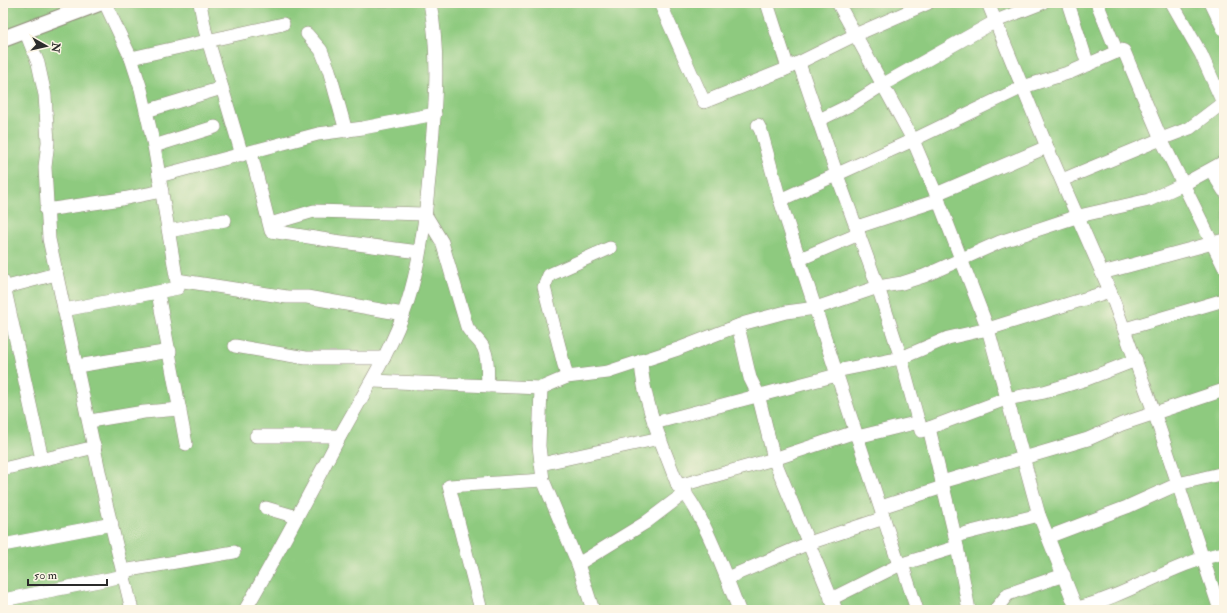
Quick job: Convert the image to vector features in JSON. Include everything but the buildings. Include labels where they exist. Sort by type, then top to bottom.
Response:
[{"type":"street","points":[[3,39],[99,3]]},
{"type":"street","points":[[64,310],[178,288],[160,176],[146,111],[131,58],[105,3]]},
{"type":"street","points":[[200,3],[208,41],[222,88],[272,231],[419,252]]},
{"type":"street","points":[[245,610],[340,436],[373,381],[403,314],[419,252],[425,214],[435,114],[436,62],[434,21],[430,3]]},
{"type":"street","points":[[660,3],[704,102],[793,66],[855,35],[928,3]]},
{"type":"street","points":[[766,3],[818,120],[836,175],[878,287],[942,484],[956,541],[969,610]]},
{"type":"street","points":[[838,3],[913,140],[938,197],[988,329],[1006,400],[1039,515],[1077,609],[1102,602],[1203,557],[1224,553]]},
{"type":"street","points":[[988,3],[1047,147],[1079,216],[1110,290],[1154,412],[1220,610]]},
{"type":"street","points":[[818,120],[854,103],[882,85],[996,21],[1042,3]]},
{"type":"street","points":[[1068,3],[1088,65]]},
{"type":"street","points":[[1097,3],[1117,52]]},
{"type":"street","points":[[1062,180],[1190,128],[1224,103],[1201,54],[1172,3]]},
{"type":"street","points":[[1211,3],[1224,30]]},
{"type":"street","points":[[131,58],[283,24]]},
{"type":"street","points":[[25,30],[38,63],[45,95],[48,142],[45,167],[46,210],[49,239],[76,366],[96,447],[132,610]]},
{"type":"street","points":[[307,34],[321,50],[329,70],[346,130]]},
{"type":"street","points":[[780,200],[913,140],[1023,87],[1071,72],[1124,50],[1161,139],[1184,184],[1218,242],[1224,267]]},
{"type":"street","points":[[146,111],[222,88]]},
{"type":"street","points":[[160,176],[318,134],[435,114]]},
{"type":"street","points":[[758,125],[780,200],[856,435],[917,610]]},
{"type":"street","points":[[154,146],[215,127]]},
{"type":"street","points":[[800,259],[858,231],[938,197],[1047,147]]},
{"type":"street","points":[[373,381],[541,388],[567,376],[608,372],[678,349],[738,326],[786,312],[816,308],[878,287],[902,283],[924,276],[1000,242],[1079,216],[1148,200],[1184,184],[1224,162]]},
{"type":"street","points":[[1211,170],[1224,191]]},
{"type":"street","points":[[46,210],[122,199],[162,191]]},
{"type":"street","points":[[270,224],[314,211],[425,214]]},
{"type":"street","points":[[425,214],[442,242],[467,327],[473,336],[483,346],[488,386]]},
{"type":"street","points":[[169,231],[225,220]]},
{"type":"street","points":[[1102,273],[1218,242]]},
{"type":"street","points":[[567,376],[544,287],[549,276],[610,248]]},
{"type":"street","points":[[42,459],[8,337],[4,286],[56,274]]},
{"type":"street","points":[[177,280],[271,295],[307,297],[403,314]]},
{"type":"street","points":[[654,423],[758,394],[781,390],[837,373],[901,358],[948,338],[988,329],[1110,290]]},
{"type":"street","points":[[158,293],[170,351],[186,444]]},
{"type":"street","points":[[1125,330],[1224,300]]},
{"type":"street","points":[[738,326],[750,378],[758,394],[774,459],[833,605],[901,565],[956,541],[1039,515]]},
{"type":"street","points":[[235,346],[306,358],[384,358]]},
{"type":"street","points":[[76,366],[170,351]]},
{"type":"street","points":[[578,564],[645,523],[682,489],[774,459],[856,435],[924,425],[1006,400],[1044,392],[1087,380],[1136,360]]},
{"type":"street","points":[[641,361],[642,376],[654,423],[682,489],[727,578],[738,610]]},
{"type":"street","points":[[541,388],[539,446],[542,480],[578,564],[593,610]]},
{"type":"street","points":[[727,578],[883,513],[942,484],[1088,439],[1154,412],[1224,390]]},
{"type":"street","points":[[90,422],[144,412],[180,408]]},
{"type":"street","points":[[256,436],[340,436]]},
{"type":"street","points":[[541,464],[660,438]]},
{"type":"street","points":[[3,469],[96,447]]},
{"type":"street","points":[[1048,537],[1127,507],[1178,484],[1224,473]]},
{"type":"street","points":[[481,610],[449,486],[542,480]]},
{"type":"street","points":[[266,508],[297,517]]},
{"type":"street","points":[[3,544],[112,524]]},
{"type":"street","points":[[3,600],[234,552]]},
{"type":"street","points":[[995,610],[1008,594],[1064,575]]},
{"type":"green space","points":[[3,3],[1224,3],[1224,610],[3,610]]}]
